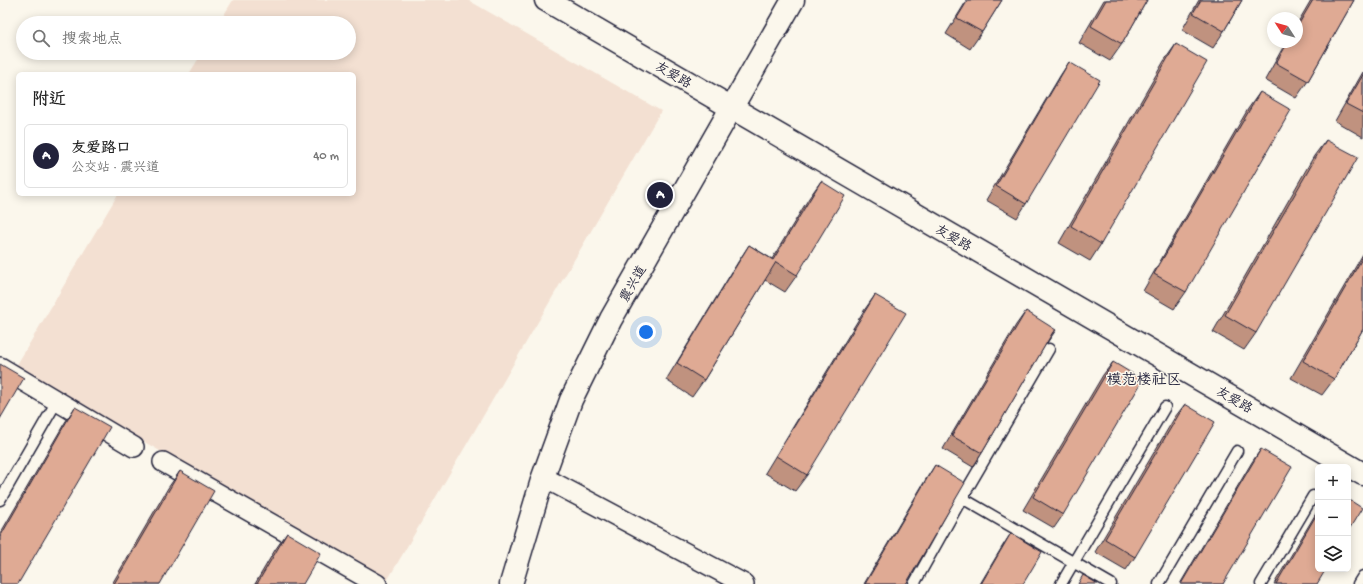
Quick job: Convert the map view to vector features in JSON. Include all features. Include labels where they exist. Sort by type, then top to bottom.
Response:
[{"type":"street","name":"友爱路","points":[[546,0],[1363,474]]},
{"type":"street","name":"震兴道","points":[[511,584],[543,477],[571,400],[611,319],[793,0]]},
{"type":"street","points":[[0,367],[134,447]]},
{"type":"street","points":[[163,462],[377,584]]},
{"type":"street","points":[[543,477],[744,584]]},
{"type":"lane","points":[[914,584],[962,498],[1049,350]]},
{"type":"lane","points":[[0,500],[57,401]]},
{"type":"lane","points":[[1060,584],[1165,407]]},
{"type":"lane","points":[[1159,584],[1237,451]]},
{"type":"lane","points":[[1261,584],[1313,496]]},
{"type":"lane","points":[[962,498],[1110,584]]},
{"type":"lane","points":[[1358,584],[1363,576]]},
{"type":"shaded area","points":[[233,0],[468,0],[661,111],[387,581],[15,368],[117,196],[356,196],[356,72],[190,72],[198,60],[356,60],[356,16],[223,16]]},
{"type":"building","points":[[968,0],[1002,0],[982,32],[957,18]]},
{"type":"building","points":[[1106,0],[1147,0],[1122,44],[1091,26]]},
{"type":"building","points":[[1201,0],[1242,0],[1224,31],[1193,13]]},
{"type":"building","points":[[1313,0],[1354,0],[1308,81],[1276,63],[1285,48],[1303,48],[1303,17]]},
{"type":"building","points":[[1176,44],[1207,62],[1101,244],[1071,226]]},
{"type":"building","points":[[1069,62],[1100,80],[1026,204],[996,186]]},
{"type":"building","points":[[1363,75],[1363,113],[1346,104]]},
{"type":"building","points":[[1260,92],[1291,110],[1186,292],[1154,274]]},
{"type":"building","points":[[1326,140],[1358,157],[1256,333],[1225,315]]},
{"type":"building","points":[[821,181],[845,196],[797,275],[776,262],[704,380],[677,363],[749,245],[773,260]]},
{"type":"building","points":[[1363,257],[1363,329],[1334,379],[1303,361]]},
{"type":"building","points":[[875,295],[906,313],[807,475],[776,456]]},
{"type":"building","points":[[1026,311],[1056,330],[1053,332],[982,453],[952,436]]},
{"type":"building","points":[[1113,362],[1143,380],[1063,515],[1033,497]]},
{"type":"building","points":[[0,364],[24,378],[0,419]]},
{"type":"building","points":[[1185,404],[1215,422],[1135,557],[1105,539]]},
{"type":"building","points":[[75,407],[110,427],[18,584],[0,584],[0,537]]},
{"type":"building","points":[[1261,449],[1292,467],[1223,584],[1181,584]]},
{"type":"building","points":[[935,465],[965,483],[906,584],[865,584]]},
{"type":"building","points":[[180,471],[214,491],[160,584],[114,584]]},
{"type":"building","points":[[1351,501],[1362,508],[1351,526]]},
{"type":"building","points":[[1315,517],[1315,572],[1324,572],[1317,584],[1276,584]]},
{"type":"building","points":[[287,533],[321,553],[303,584],[257,584]]},
{"type":"building","points":[[1011,533],[1042,552],[1023,584],[981,584]]},
{"type":"building","points":[[1083,575],[1098,584],[1078,584]]},
{"type":"place","name":"友爱路口","points":[[660,195]]},
{"type":"district","name":"模范楼社区","points":[[1144,379]]}]
